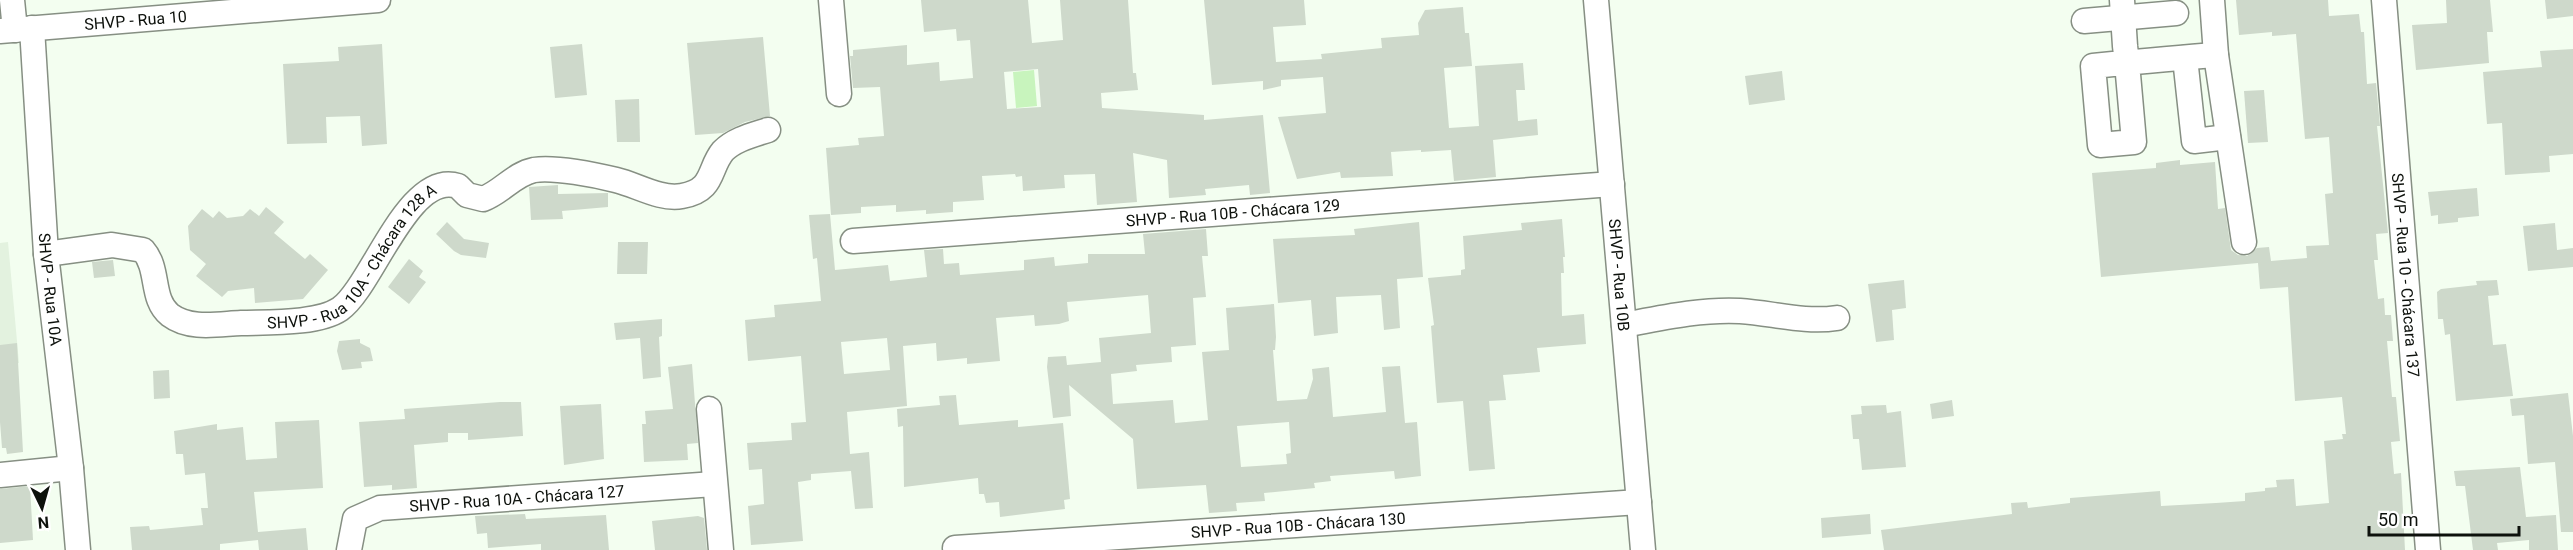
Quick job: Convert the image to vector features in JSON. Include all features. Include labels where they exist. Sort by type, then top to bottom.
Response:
[{"type":"street","name":"SHVP - Rua 10A","points":[[12,0],[46,254],[71,468],[78,550]]},
{"type":"street","name":"SHVP - Rua 10","points":[[16,29],[214,7],[378,0]]},
{"type":"street","points":[[831,0],[839,94]]},
{"type":"street","name":"SHVP - Rua 10B","points":[[1596,0],[1643,550]]},
{"type":"street","points":[[2212,0],[2216,55],[2244,242]]},
{"type":"street","name":"SHVP - Rua 10 - Chácara 137","points":[[2384,0],[2428,550]]},
{"type":"street","points":[[2123,9],[2127,63],[2216,55]]},
{"type":"street","points":[[2084,21],[2123,9],[2176,13]]},
{"type":"street","points":[[2185,58],[2194,141],[2228,137]]},
{"type":"street","name":"SHVP - Rua 10A - Chácara 128 A","points":[[46,254],[112,245],[143,250],[153,266],[160,306],[172,316],[188,323],[285,321],[328,316],[342,308],[355,292],[406,211],[444,186],[458,186],[467,195],[483,199],[521,173],[537,170],[590,175],[617,180],[656,194],[681,196],[696,191],[711,179],[722,153],[732,144],[768,130]]},
{"type":"street","name":"SHVP - Rua 10B - Chácara 129","points":[[853,241],[1612,184]]},
{"type":"street","points":[[1624,326],[1671,316],[1738,310],[1816,321],[1837,318]]},
{"type":"street","points":[[708,409],[721,550]]},
{"type":"street","points":[[0,475],[71,468]]},
{"type":"street","name":"SHVP - Rua 10A - Chácara 127","points":[[349,550],[355,519],[380,508],[714,484]]},
{"type":"street","name":"SHVP - Rua 10B - Chácara 130","points":[[955,548],[1201,533],[1590,503],[1639,502]]},
{"type":"shaded area","points":[[8,242],[19,363],[0,365],[0,243]]},
{"type":"green space","points":[[1034,70],[1037,106],[1016,108],[1013,72]]},
{"type":"building","points":[[921,0],[1028,0],[1032,43],[1063,40],[1060,0],[1128,0],[1133,73],[1136,73],[1138,90],[1101,93],[1102,108],[1204,115],[1204,120],[1263,115],[1270,193],[1250,195],[1249,185],[1205,189],[1206,195],[1169,198],[1167,160],[1133,153],[1137,202],[1097,205],[1095,174],[1064,175],[1065,188],[1023,191],[1022,176],[1016,177],[1015,174],[982,176],[984,200],[953,202],[953,212],[926,214],[926,210],[896,212],[896,205],[861,207],[861,213],[831,215],[826,148],[859,145],[858,138],[884,136],[880,87],[853,88],[850,56],[853,56],[853,50],[907,45],[907,65],[939,62],[940,81],[973,78],[970,40],[957,41],[956,29],[924,32]],"holes":[[[1038,69],[1041,107],[1007,109],[1004,72]]]},
{"type":"building","points":[[1204,0],[1304,0],[1306,25],[1273,27],[1276,62],[1322,59],[1321,54],[1382,48],[1381,38],[1419,35],[1418,23],[1425,10],[1463,7],[1465,33],[1469,33],[1472,66],[1444,68],[1449,128],[1479,126],[1475,66],[1523,63],[1525,90],[1516,90],[1518,121],[1537,119],[1538,135],[1493,140],[1496,177],[1454,181],[1451,150],[1421,152],[1421,150],[1391,152],[1393,176],[1341,178],[1340,172],[1297,179],[1278,117],[1326,113],[1323,77],[1281,80],[1281,86],[1263,90],[1263,81],[1212,85]]},
{"type":"building","points":[[2236,0],[2328,0],[2329,16],[2359,14],[2361,32],[2364,32],[2367,84],[2376,83],[2380,126],[2377,126],[2388,233],[2376,234],[2378,260],[2374,260],[2378,299],[2384,298],[2385,315],[2391,315],[2393,341],[2387,341],[2392,397],[2396,397],[2400,441],[2391,442],[2394,474],[2401,473],[2405,550],[1884,550],[1881,530],[2012,514],[2011,503],[2027,502],[2028,508],[2070,503],[2070,498],[2160,491],[2161,506],[2245,501],[2245,493],[2277,487],[2276,480],[2294,479],[2296,506],[2329,503],[2324,441],[2343,439],[2342,434],[2346,434],[2342,397],[2295,401],[2288,287],[2260,289],[2258,263],[2101,277],[2092,173],[2156,168],[2156,163],[2180,160],[2180,165],[2215,162],[2218,209],[2225,208],[2231,250],[2238,255],[2247,256],[2257,248],[2269,247],[2271,261],[2307,258],[2306,246],[2329,245],[2325,194],[2333,193],[2329,137],[2305,139],[2296,34],[2272,36],[2272,32],[2239,35]]},
{"type":"building","points":[[2446,0],[2490,0],[2493,32],[2487,32],[2489,63],[2416,70],[2412,25],[2447,23]]},
{"type":"building","points":[[2545,0],[2573,0],[2573,16],[2547,19]]},
{"type":"building","points":[[763,37],[770,116],[745,122],[723,133],[695,135],[687,43]]},
{"type":"building","points":[[382,44],[387,144],[362,146],[360,116],[326,117],[327,143],[287,144],[283,64],[339,61],[338,47]]},
{"type":"building","points":[[582,44],[587,95],[555,98],[550,47]]},
{"type":"building","points":[[2573,49],[2573,154],[2549,156],[2550,172],[2505,175],[2502,123],[2487,124],[2483,72],[2542,67],[2540,51]]},
{"type":"building","points":[[1782,71],[1785,100],[1749,105],[1745,76]]},
{"type":"building","points":[[2264,90],[2268,142],[2248,143],[2244,91]]},
{"type":"building","points":[[639,99],[640,142],[617,142],[615,100]]},
{"type":"building","points":[[558,185],[558,194],[608,193],[608,207],[562,211],[563,219],[531,220],[529,187]]},
{"type":"building","points":[[2477,188],[2479,216],[2458,218],[2458,222],[2438,224],[2438,215],[2431,216],[2428,192]]},
{"type":"building","points":[[266,207],[284,222],[274,233],[305,259],[310,254],[328,270],[303,299],[255,303],[254,288],[228,291],[222,297],[196,276],[206,264],[190,250],[188,226],[202,209],[213,218],[219,211],[227,218],[243,216],[250,209],[259,216]]},
{"type":"building","points":[[830,214],[835,270],[888,265],[890,281],[927,277],[924,250],[943,249],[944,264],[959,263],[960,275],[1024,270],[1024,260],[1054,257],[1055,266],[1088,263],[1088,254],[1145,254],[1143,234],[1206,229],[1208,256],[1202,256],[1206,297],[1193,298],[1196,345],[1171,347],[1172,362],[1136,365],[1137,371],[1111,374],[1113,404],[1173,400],[1175,423],[1208,420],[1202,352],[1229,350],[1226,308],[1274,304],[1276,337],[1275,350],[1273,350],[1277,401],[1307,399],[1313,379],[1312,369],[1329,367],[1333,417],[1386,412],[1382,367],[1400,366],[1405,423],[1417,422],[1421,476],[1395,479],[1394,471],[1330,476],[1331,481],[1314,483],[1315,488],[1264,493],[1265,501],[1236,503],[1237,511],[1209,513],[1206,485],[1137,489],[1133,439],[1069,385],[1071,416],[1053,418],[1047,367],[1048,357],[1066,356],[1067,365],[1101,362],[1099,338],[1151,333],[1148,295],[1067,302],[1069,321],[1059,324],[1035,326],[1034,315],[996,318],[1000,361],[967,364],[967,358],[937,361],[936,343],[903,346],[907,406],[847,412],[850,454],[869,452],[873,508],[855,509],[851,471],[811,474],[811,480],[798,482],[803,541],[751,545],[748,506],[764,504],[762,469],[749,470],[747,443],[792,440],[791,423],[806,422],[801,356],[748,361],[745,320],[775,317],[774,305],[821,301],[817,258],[813,259],[809,215]],"holes":[[[887,338],[890,370],[844,374],[841,342]],[[1289,422],[1291,453],[1286,454],[1287,464],[1241,467],[1237,426]]]},
{"type":"building","points":[[1562,219],[1565,257],[1563,257],[1564,273],[1561,273],[1562,316],[1584,314],[1586,344],[1537,348],[1540,372],[1503,375],[1506,400],[1489,401],[1495,469],[1469,471],[1463,401],[1437,403],[1431,326],[1434,325],[1428,278],[1461,275],[1461,270],[1465,269],[1463,236],[1522,230],[1521,223]]},
{"type":"building","points":[[447,222],[464,239],[489,243],[486,258],[461,255],[454,251],[436,234]]},
{"type":"building","points":[[1419,222],[1423,277],[1397,279],[1400,328],[1384,330],[1381,295],[1336,297],[1338,333],[1314,336],[1311,300],[1278,303],[1273,239],[1355,235],[1354,229]]},
{"type":"building","points":[[2555,223],[2557,250],[2573,248],[2573,267],[2528,271],[2523,226]]},
{"type":"building","points":[[618,242],[648,242],[647,274],[617,274]]},
{"type":"building","points":[[409,259],[423,271],[419,277],[426,282],[409,304],[388,287]]},
{"type":"building","points":[[113,260],[115,276],[94,278],[92,262]]},
{"type":"building","points":[[1904,280],[1906,308],[1892,310],[1894,340],[1876,342],[1868,284]]},
{"type":"building","points":[[2497,280],[2499,295],[2488,296],[2493,345],[2506,344],[2513,396],[2456,401],[2450,334],[2445,335],[2443,319],[2438,319],[2437,292],[2441,289],[2477,285],[2476,281]]},
{"type":"building","points":[[662,319],[662,336],[659,337],[661,377],[643,379],[640,338],[616,340],[614,323]]},
{"type":"building","points":[[360,339],[360,343],[370,348],[373,361],[361,362],[362,368],[342,370],[337,351],[339,341]]},
{"type":"building","points":[[17,343],[23,452],[7,454],[6,448],[2,448],[0,422],[0,345]]},
{"type":"building","points":[[692,364],[698,443],[687,444],[688,460],[644,462],[642,424],[646,424],[645,411],[673,409],[668,367]]},
{"type":"building","points":[[169,370],[170,398],[154,399],[153,371]]},
{"type":"building","points":[[2568,393],[2573,436],[2573,532],[2561,532],[2555,462],[2528,464],[2524,415],[2512,416],[2510,399]]},
{"type":"building","points":[[956,395],[959,425],[1018,420],[1018,427],[1063,423],[1070,499],[1064,500],[1065,509],[1000,517],[999,502],[986,503],[984,494],[979,494],[978,478],[904,487],[903,426],[898,427],[897,409],[940,405],[939,396]]},
{"type":"building","points":[[1952,400],[1954,416],[1932,419],[1930,404]]},
{"type":"building","points":[[521,402],[523,436],[468,440],[468,433],[448,433],[448,442],[414,445],[417,488],[392,490],[392,485],[364,487],[359,422],[405,419],[404,409]]},
{"type":"building","points":[[601,404],[604,459],[564,465],[560,406]]},
{"type":"building","points":[[1886,405],[1887,413],[1901,411],[1906,467],[1862,470],[1859,439],[1853,439],[1851,415],[1862,414],[1861,406]]},
{"type":"building","points":[[319,420],[323,488],[254,492],[258,532],[306,528],[308,550],[259,550],[258,540],[220,544],[220,550],[132,550],[130,527],[149,526],[150,530],[203,525],[201,508],[208,508],[205,473],[185,475],[183,454],[176,454],[174,431],[217,424],[217,430],[243,427],[246,460],[277,458],[275,422]]},
{"type":"building","points":[[2520,467],[2526,517],[2556,515],[2558,550],[2529,550],[2529,540],[2497,543],[2498,550],[2473,550],[2465,486],[2456,486],[2454,471]]},
{"type":"building","points":[[30,486],[33,540],[0,543],[0,489]]},
{"type":"building","points":[[525,514],[526,519],[606,515],[609,550],[541,550],[541,544],[488,548],[487,533],[477,534],[475,516]]},
{"type":"building","points":[[1870,514],[1871,534],[1822,538],[1821,518]]},
{"type":"building","points":[[698,516],[704,518],[707,550],[655,550],[652,521]]}]
